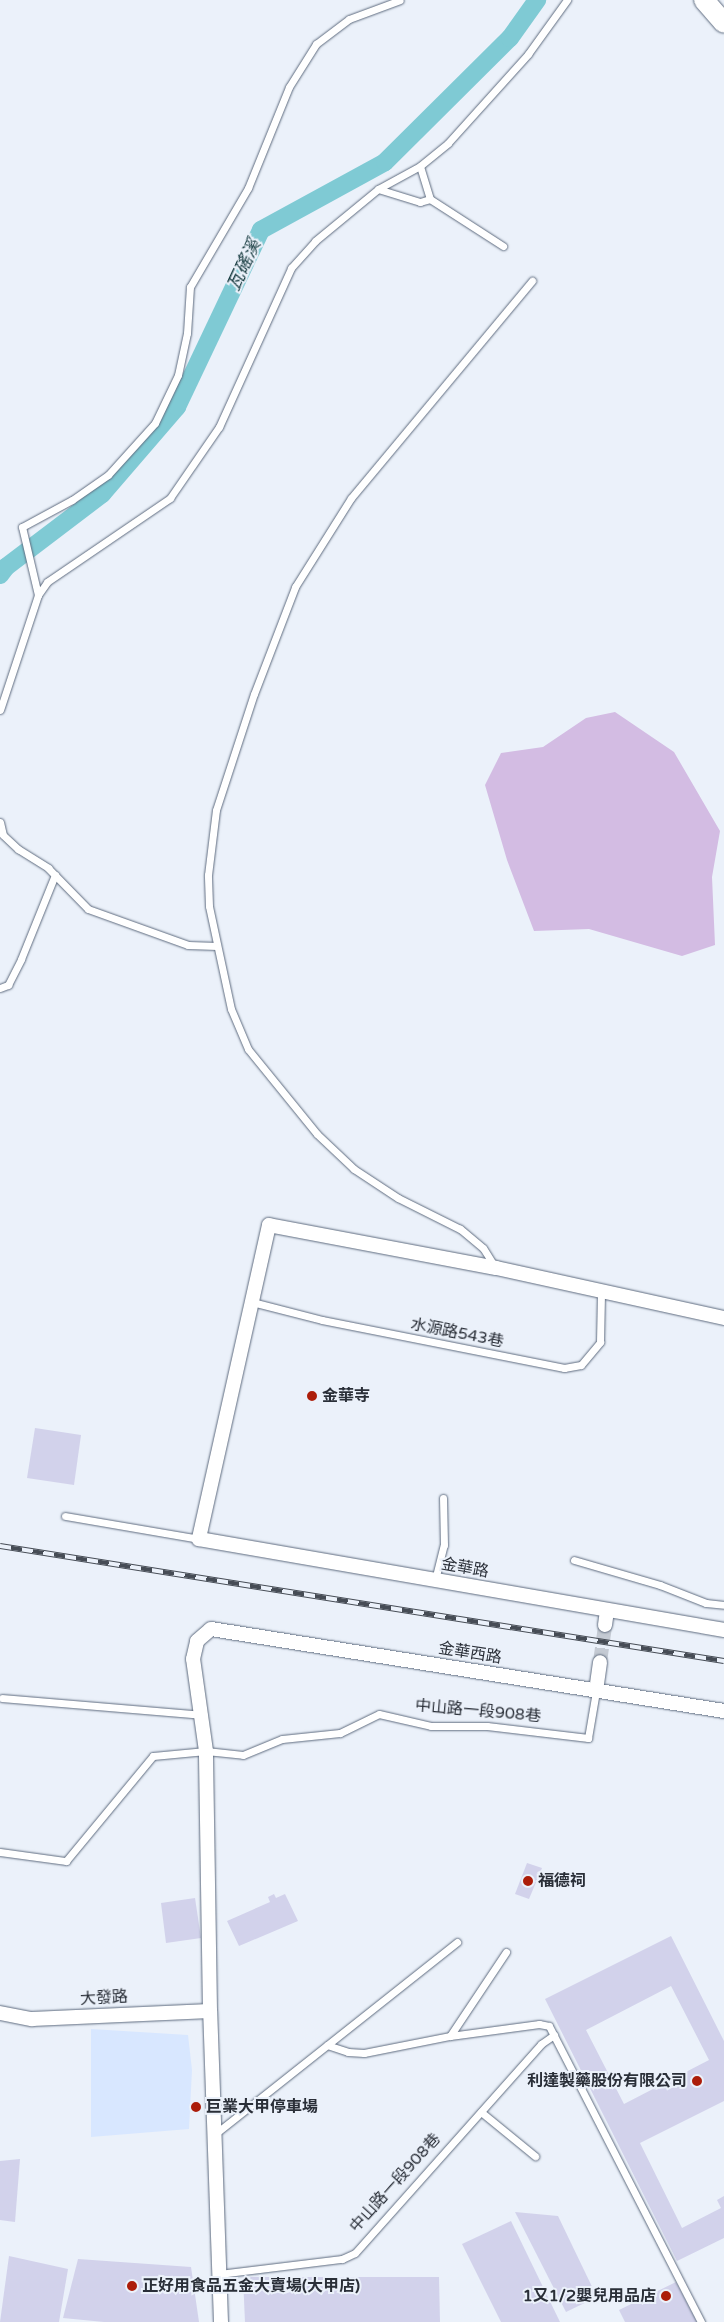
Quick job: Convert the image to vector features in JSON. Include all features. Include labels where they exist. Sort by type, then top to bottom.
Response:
[{"type":"street","points":[[704,0],[724,23]]},
{"type":"street","points":[[200,1539],[269,1225],[496,1268],[601,1293],[724,1318]]},
{"type":"street","name":"金華路","points":[[200,1539],[724,1630]]},
{"type":"street","points":[[605,1625],[607,1610]]},
{"type":"street","name":"金華西路","points":[[203,1715],[193,1659],[197,1641],[211,1629],[724,1711]]},
{"type":"street","points":[[596,1691],[600,1662]]},
{"type":"street","points":[[203,1715],[206,1751],[210,2011],[221,2322]]},
{"type":"street","name":"大發路","points":[[0,2013],[32,2019],[210,2011]]},
{"type":"lane","points":[[38,595],[22,527],[72,500],[108,475],[155,423],[178,375],[187,334],[190,286],[248,188],[289,87],[316,44],[349,19],[400,0]]},
{"type":"lane","points":[[0,710],[38,595],[47,582],[170,498],[219,426],[291,268],[315,240],[378,189],[420,166],[448,144],[501,84],[567,0]]},
{"type":"lane","points":[[420,166],[430,198],[503,246]]},
{"type":"lane","points":[[378,189],[420,202],[430,198]]},
{"type":"lane","points":[[496,1268],[484,1248],[460,1229],[391,1193],[354,1169],[317,1134],[248,1049],[231,1009],[209,906],[208,875],[216,810],[254,694],[295,587],[351,498],[532,281]]},
{"type":"lane","points":[[0,822],[3,835],[56,875],[88,909],[108,918],[143,926],[188,945],[217,946]]},
{"type":"lane","points":[[0,988],[8,985],[56,875]]},
{"type":"lane","name":"水源路543巷","points":[[252,1302],[322,1320],[564,1368],[581,1365],[600,1342],[601,1293]]},
{"type":"lane","points":[[436,1580],[444,1545],[443,1498]]},
{"type":"lane","points":[[65,1516],[200,1539]]},
{"type":"lane","points":[[574,1560],[660,1585],[706,1603],[724,1605]]},
{"type":"lane","name":"中山路一段908巷","points":[[0,1852],[66,1861],[153,1756],[206,1751],[243,1755],[282,1739],[340,1733],[379,1714],[432,1726],[487,1726],[588,1738],[596,1691]]},
{"type":"lane","points":[[2,1698],[203,1715]]},
{"type":"lane","points":[[214,2134],[456,1942]]},
{"type":"lane","points":[[450,2036],[506,1952]]},
{"type":"lane","points":[[327,2045],[355,2053],[450,2036],[543,2023],[554,2035],[702,2322]]},
{"type":"lane","name":"中山路一段908巷","points":[[219,2274],[342,2259],[354,2253],[541,2044],[554,2035]]},
{"type":"lane","points":[[481,2112],[535,2156]]},
{"type":"shaded area","points":[[615,712],[674,752],[720,831],[712,877],[715,945],[682,956],[589,929],[534,931],[507,860],[485,785],[501,753],[543,747],[586,718]]},
{"type":"shaded area","name":"巨業大甲停車場","points":[[91,2029],[188,2035],[192,2070],[189,2129],[91,2137]]},
{"type":"building","points":[[35,1428],[81,1435],[74,1485],[27,1478]]},
{"type":"building","name":"福德祠","points":[[527,1863],[542,1868],[529,1899],[515,1894]]},
{"type":"building","points":[[274,1894],[276,1898],[285,1894],[298,1921],[239,1946],[227,1921],[270,1902],[268,1897]]},
{"type":"building","points":[[195,1898],[201,1938],[166,1943],[161,1903]]},
{"type":"building","name":"利達製藥股份有限公司","points":[[671,1936],[724,2041],[724,2101],[640,2143],[682,2228],[721,2208],[717,2200],[724,2196],[724,2238],[677,2261],[545,1999]],"holes":[[[671,1986],[709,2060],[624,2104],[586,2030]]]},
{"type":"building","points":[[20,2159],[15,2222],[0,2220],[0,2161]]},
{"type":"building","points":[[515,2212],[558,2216],[597,2297],[566,2312]]},
{"type":"building","points":[[511,2221],[560,2322],[501,2322],[462,2244]]},
{"type":"building","points":[[9,2256],[68,2269],[59,2322],[0,2322]]},
{"type":"building","name":"正好用食品五金大賣場(大甲店)","points":[[78,2259],[191,2267],[199,2322],[104,2322],[63,2318]]},
{"type":"building","points":[[243,2277],[439,2277],[440,2322],[245,2322]]},
{"type":"building","name":"1又1/2嬰兒用品店","points":[[676,2282],[697,2322],[625,2322],[619,2310]]},
{"type":"waterway","name":"瓦磘溪","points":[[0,575],[6,567],[102,494],[177,407],[261,230],[385,162],[510,38],[537,0]]},
{"type":"tunnel","points":[[600,1662],[605,1625]]},
{"type":"railway","points":[[0,1546],[724,1661]]},
{"type":"place","name":"金華寺","points":[[312,1396]]},
{"type":"place","name":"福德祠","points":[[528,1881]]},
{"type":"place","name":"利達製藥股份有限公司","points":[[697,2081]]},
{"type":"place","name":"巨業大甲停車場","points":[[196,2107]]},
{"type":"place","name":"正好用食品五金大賣場(大甲店)","points":[[132,2286]]},
{"type":"place","name":"1又1/2嬰兒用品店","points":[[666,2296]]}]
